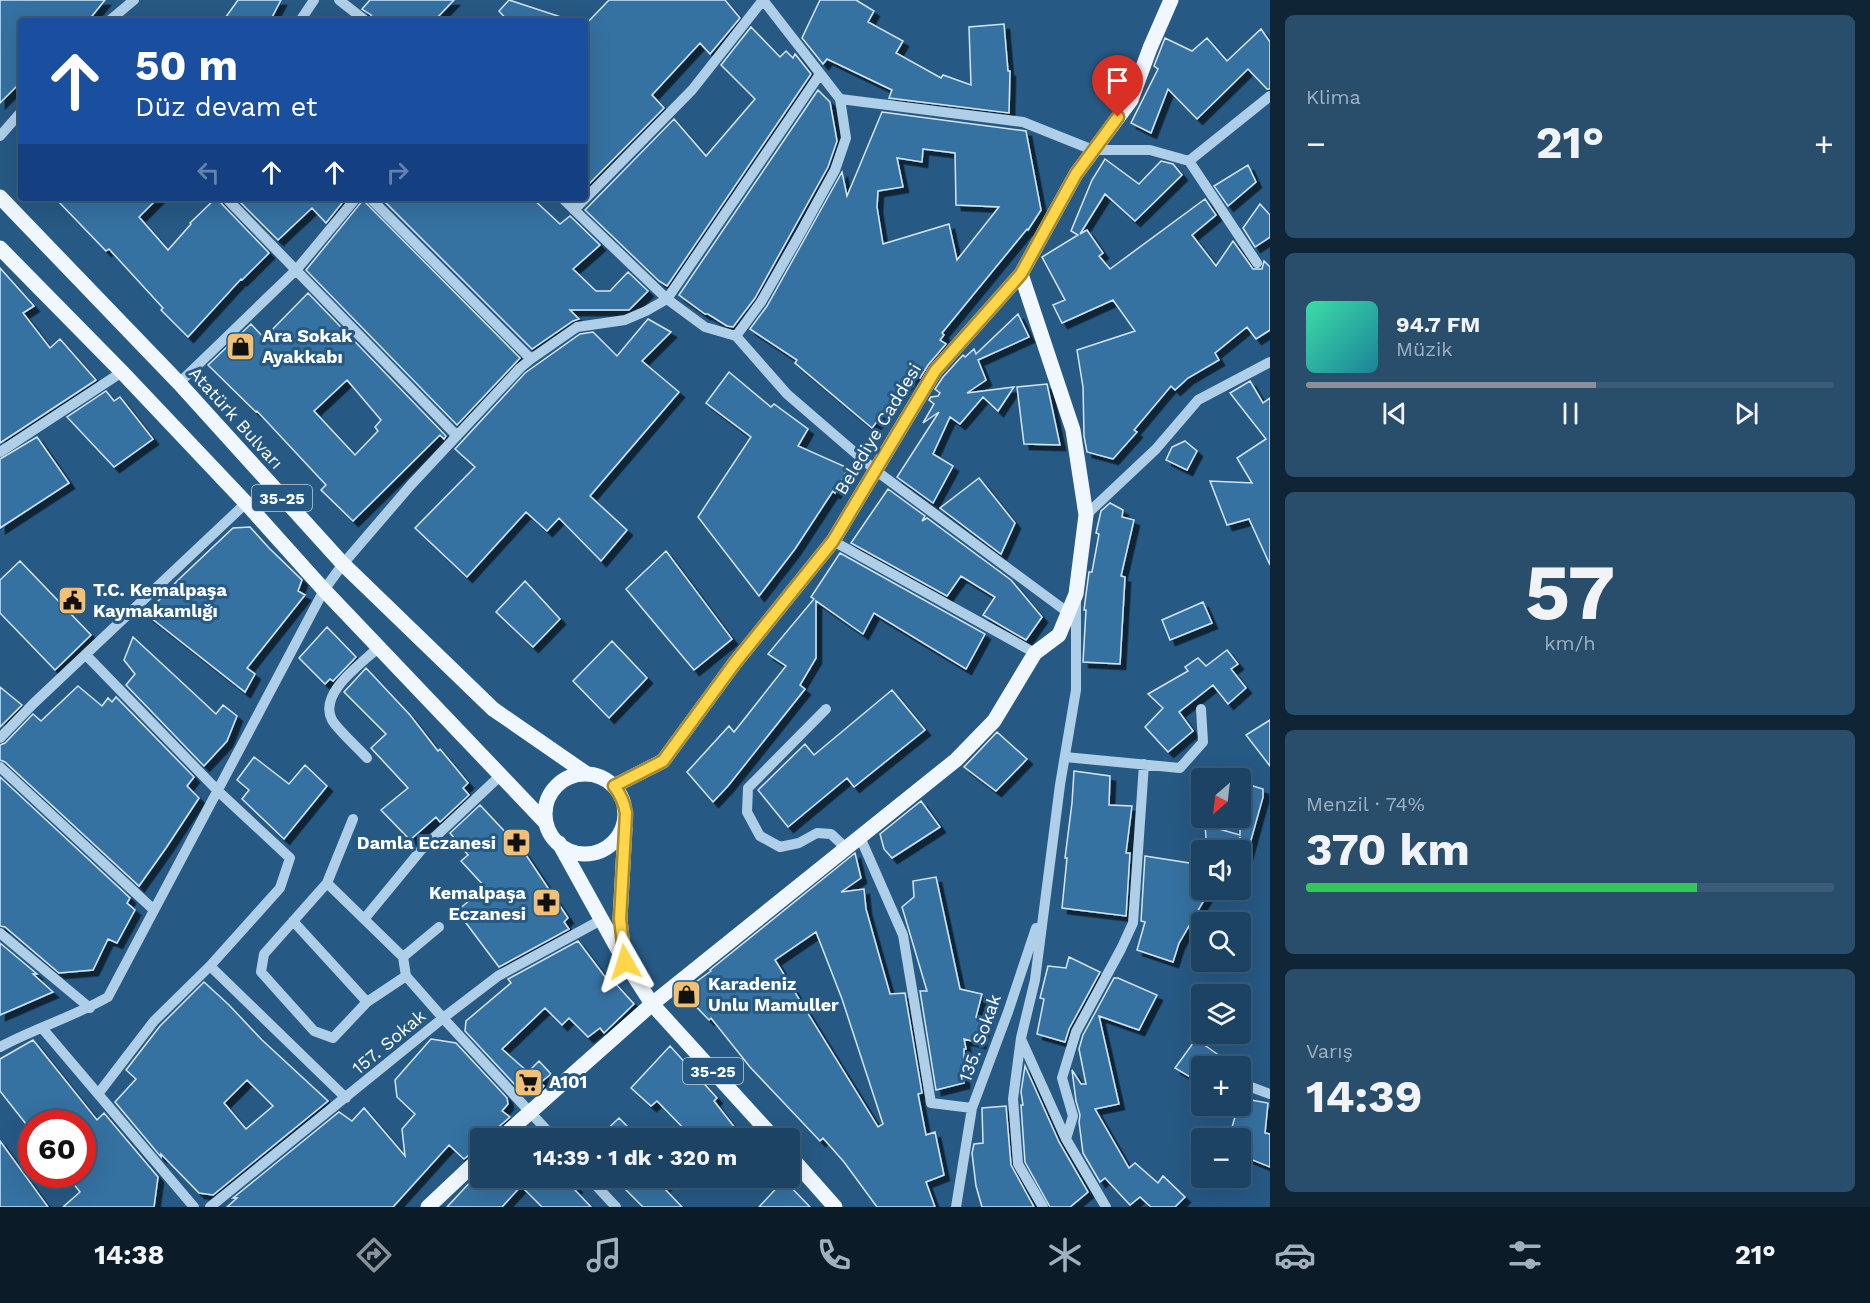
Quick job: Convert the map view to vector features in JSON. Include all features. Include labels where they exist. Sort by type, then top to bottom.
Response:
[{"type":"main road","name":"Belediye Caddesi","points":[[614,786],[663,761],[734,664],[833,541],[935,371],[1021,274],[1076,174],[1131,100],[1171,0]]},
{"type":"main road","name":"Atatürk Bulvarı","points":[[0,197],[178,383],[342,564],[493,709],[587,774]]},
{"type":"main road","name":"35-25","points":[[0,248],[122,372],[246,503],[324,590],[546,823],[625,962],[652,1004],[765,1128]]},
{"type":"main road","points":[[512,1128],[652,1004],[956,760],[994,721],[1035,653],[1059,634],[1072,616],[1086,515],[1073,430],[1021,274]]},
{"type":"main road","points":[[546,823],[545,811],[548,798],[554,788],[575,775],[587,774]]},
{"type":"main road","name":"35-25","points":[[587,774],[606,780],[614,786],[624,803],[626,813],[620,919],[625,962]]},
{"type":"main road","points":[[559,843],[583,854],[602,850],[617,838],[624,826],[626,813]]},
{"type":"main road","points":[[428,1207],[470,1167]]},
{"type":"main road","points":[[800,1167],[835,1207]]},
{"type":"street","points":[[113,18],[134,0]]},
{"type":"street","points":[[302,18],[314,0]]},
{"type":"street","points":[[339,0],[362,18]]},
{"type":"street","points":[[588,196],[692,90],[763,0],[840,99],[846,138],[834,170],[801,232],[767,292],[735,336]]},
{"type":"street","points":[[0,1047],[108,998],[324,590],[342,564],[410,486],[531,359],[577,327],[625,320],[667,299],[820,74]]},
{"type":"street","points":[[1189,161],[1270,96]]},
{"type":"street","points":[[840,99],[1023,122],[1094,150],[1150,150],[1189,161],[1257,263]]},
{"type":"street","points":[[0,136],[18,115]]},
{"type":"street","points":[[229,201],[457,436]]},
{"type":"street","points":[[178,383],[297,269],[354,201]]},
{"type":"street","points":[[373,201],[531,359]]},
{"type":"street","points":[[565,201],[667,299],[705,327],[735,336],[787,394],[875,470],[1072,616],[1076,690],[1035,980],[1021,1038],[1013,1099],[1018,1164],[1043,1207]]},
{"type":"street","points":[[574,210],[583,201]]},
{"type":"street","points":[[1086,515],[1156,449],[1198,400],[1270,362]]},
{"type":"street","points":[[0,452],[122,372]]},
{"type":"street","points":[[0,738],[246,503]]},
{"type":"street","points":[[833,541],[1035,653]]},
{"type":"street","points":[[367,758],[333,720],[329,704],[335,689],[379,647]]},
{"type":"street","points":[[86,655],[218,791],[290,858],[280,888],[210,966],[154,1021],[98,1094]]},
{"type":"street","points":[[826,709],[748,788],[747,812],[760,836],[780,847],[799,843],[817,833],[831,834],[846,848]]},
{"type":"street","points":[[1065,757],[1180,768],[1203,742],[1201,709]]},
{"type":"street","points":[[1065,1139],[1073,1116],[1062,1078],[1076,1032],[1133,923],[1144,764]]},
{"type":"street","points":[[0,767],[154,910]]},
{"type":"street","points":[[365,918],[421,850],[501,775]]},
{"type":"street","points":[[353,819],[327,883],[264,954],[261,972],[314,1031],[333,1038],[367,1002],[406,975]]},
{"type":"street","points":[[860,837],[903,935],[931,1103],[972,1108]]},
{"type":"street","points":[[327,883],[403,957],[406,975],[545,1128]]},
{"type":"street","name":"135. Sokak","points":[[956,1207],[972,1108],[1034,936],[1047,884]]},
{"type":"street","name":"157. Sokak","points":[[210,1207],[498,976],[601,920]]},
{"type":"street","points":[[293,921],[367,1002]]},
{"type":"street","points":[[403,957],[439,927]]},
{"type":"street","points":[[0,933],[90,1008]]},
{"type":"street","points":[[210,966],[346,1098]]},
{"type":"street","points":[[42,1028],[194,1207]]},
{"type":"street","points":[[1021,1038],[1065,1139],[1106,1207]]},
{"type":"street","points":[[1251,1087],[1270,1094]]},
{"type":"street","points":[[598,1188],[616,1207]]},
{"type":"building","points":[[0,0],[105,0],[90,18],[18,18],[18,85],[0,103]]},
{"type":"building","points":[[238,0],[281,0],[272,18],[225,18]]},
{"type":"building","points":[[370,0],[454,0],[437,18],[373,18],[362,9]]},
{"type":"building","points":[[509,0],[561,18],[505,18],[499,11]]},
{"type":"building","points":[[609,0],[725,0],[740,18],[710,54],[700,43],[652,95],[664,108],[588,185],[588,22]]},
{"type":"building","points":[[820,0],[856,0],[874,11],[868,22],[903,41],[896,53],[941,78],[943,75],[971,85],[969,27],[1004,24],[1008,71],[1010,71],[1009,113],[889,98],[892,90],[827,59],[823,64],[802,38]]},
{"type":"building","points":[[751,27],[780,57],[786,51],[793,58],[795,54],[811,74],[667,286],[585,210],[674,119],[706,156],[755,99],[721,65]]},
{"type":"building","points":[[1261,29],[1270,42],[1270,89],[1267,89],[1248,69],[1197,119],[1168,89],[1151,133],[1131,123],[1158,69],[1154,66],[1165,38],[1192,51],[1207,38],[1227,61]]},
{"type":"building","points":[[818,90],[830,102],[837,141],[828,167],[755,298],[733,327],[727,326],[705,314],[679,295]]},
{"type":"building","points":[[882,112],[1026,131],[1041,210],[1028,230],[942,333],[944,335],[940,340],[946,344],[920,378],[914,374],[872,428],[795,363],[797,360],[750,329],[767,306],[842,172],[847,196]],"holes":[[[923,149],[955,153],[956,205],[999,207],[957,260],[949,224],[883,244],[877,207],[878,191],[903,187],[897,158],[922,162]]]},
{"type":"building","points":[[1105,159],[1139,184],[1161,161],[1173,164],[1182,175],[1135,221],[1105,194],[1080,234],[1087,230],[1103,253],[1099,256],[1110,269],[1205,199],[1216,215],[1192,235],[1216,266],[1233,241],[1253,269],[1262,269],[1264,261],[1270,267],[1270,330],[1256,339],[1247,327],[1215,353],[1219,360],[1188,378],[1175,390],[1171,386],[1134,430],[1137,432],[1113,459],[1087,452],[1084,436],[1083,387],[1077,350],[1135,331],[1113,300],[1062,323],[1053,305],[1065,300],[1042,257],[1078,235],[1071,231],[1092,180]]},
{"type":"building","points":[[1248,165],[1256,182],[1228,206],[1214,186]]},
{"type":"building","points":[[58,201],[155,201],[139,217],[168,250],[190,223],[213,201],[220,201],[269,253],[241,279],[188,337],[161,310],[163,308],[109,249],[106,251]]},
{"type":"building","points":[[239,201],[344,201],[326,223],[312,208],[278,240]]},
{"type":"building","points":[[364,201],[520,358],[457,425],[306,270]]},
{"type":"building","points":[[384,201],[535,201],[560,224],[570,216],[600,245],[573,269],[596,291],[610,291],[628,272],[648,291],[629,310],[570,310],[579,319],[532,349]]},
{"type":"building","points":[[1260,204],[1270,215],[1270,237],[1255,247],[1243,228]]},
{"type":"building","points":[[0,268],[34,306],[23,313],[50,348],[60,339],[96,380],[0,443]]},
{"type":"building","points":[[308,293],[446,436],[444,439],[440,435],[353,521],[321,490],[326,485],[257,411],[208,365],[251,324],[264,338]],"holes":[[[347,380],[381,420],[375,427],[378,431],[355,455],[314,411]]]},
{"type":"building","points":[[1018,314],[1029,337],[978,360],[986,380],[967,393],[1014,387],[998,411],[983,397],[960,424],[950,417],[933,454],[953,466],[933,503],[897,477],[939,412],[923,423],[934,404],[929,400],[931,397],[938,396],[940,393],[935,389],[963,355],[965,357],[974,349],[976,354]]},
{"type":"building","points":[[648,319],[671,332],[642,361],[679,392],[590,496],[627,530],[601,561],[559,518],[547,531],[526,512],[467,577],[415,528],[475,467],[455,449],[525,373],[580,334],[593,332],[617,356]]},
{"type":"building","points":[[729,372],[771,407],[774,404],[808,429],[798,446],[848,468],[835,493],[833,491],[795,549],[759,596],[698,517],[751,437],[706,403]]},
{"type":"building","points":[[1250,381],[1263,403],[1270,398],[1270,565],[1249,519],[1227,525],[1210,481],[1252,483],[1237,458],[1266,439],[1230,393]]},
{"type":"building","points":[[1047,384],[1060,445],[1024,444],[1017,387]]},
{"type":"building","points":[[106,391],[114,401],[120,397],[153,439],[114,467],[67,417]]},
{"type":"building","points":[[37,437],[69,483],[0,528],[0,459]]},
{"type":"building","points":[[1185,441],[1197,451],[1187,470],[1166,460],[1172,447]]},
{"type":"building","points":[[979,478],[1015,523],[1001,554],[940,508]]},
{"type":"building","points":[[888,489],[925,516],[922,521],[927,518],[1011,580],[1042,617],[1026,640],[983,615],[995,597],[961,576],[947,596],[851,543]]},
{"type":"building","points":[[1110,503],[1123,510],[1122,517],[1134,520],[1121,576],[1125,577],[1120,664],[1083,662],[1086,610],[1084,610],[1089,572],[1092,572],[1101,511]]},
{"type":"building","points":[[250,527],[302,580],[298,591],[305,595],[247,668],[255,674],[245,692],[146,614],[233,528]]},
{"type":"building","points":[[666,551],[732,639],[694,670],[626,589]]},
{"type":"building","points":[[840,553],[985,634],[966,669],[874,613],[863,634],[816,601],[816,658],[800,685],[805,689],[713,802],[687,772],[729,726],[734,732],[786,666],[768,654],[814,599],[811,597]]},
{"type":"building","name":"T.C. Kemalpaşa Kaymakamlığı","points":[[20,561],[91,635],[55,670],[0,613],[0,580]]},
{"type":"building","points":[[525,581],[560,619],[533,647],[496,612]]},
{"type":"building","points":[[1203,602],[1212,623],[1170,640],[1162,620]]},
{"type":"building","points":[[327,627],[356,657],[333,681],[330,679],[325,684],[299,658]]},
{"type":"building","points":[[133,637],[216,714],[223,705],[237,716],[227,741],[204,766],[126,685],[135,674],[124,660]]},
{"type":"building","points":[[612,641],[647,678],[609,718],[573,681]]},
{"type":"building","points":[[1227,650],[1238,664],[1231,669],[1246,688],[1228,704],[1213,685],[1179,712],[1193,731],[1168,752],[1145,727],[1163,708],[1148,694],[1188,671],[1185,667],[1198,658],[1206,666]]},
{"type":"building","points":[[366,668],[468,783],[463,788],[469,795],[440,822],[436,817],[410,840],[381,810],[408,788],[371,748],[386,734],[344,692]]},
{"type":"building","points":[[78,686],[102,706],[108,698],[112,702],[116,697],[194,777],[187,786],[199,798],[139,886],[5,762],[0,760],[0,745],[5,743],[33,714],[41,721]]},
{"type":"building","points":[[0,687],[22,705],[0,727]]},
{"type":"building","points":[[892,690],[925,730],[854,787],[847,778],[788,827],[758,790],[805,744],[814,755]]},
{"type":"building","points":[[1270,720],[1270,766],[1246,735]]},
{"type":"building","points":[[997,732],[1027,759],[996,791],[964,767]]},
{"type":"building","points":[[254,757],[289,784],[305,765],[327,786],[284,839],[242,799],[249,790],[237,780]]},
{"type":"building","points":[[1074,771],[1110,776],[1109,805],[1132,806],[1126,853],[1130,853],[1126,916],[1062,908]]},
{"type":"building","points":[[0,777],[130,898],[127,903],[135,910],[117,943],[108,939],[93,970],[59,973],[5,927],[0,926]]},
{"type":"building","points":[[1251,785],[1263,789],[1263,797],[1251,840],[1240,840],[1240,837],[1239,840],[1206,840],[1205,828],[1216,828],[1240,835],[1240,828],[1251,828]]},
{"type":"building","points":[[921,801],[940,827],[892,858],[884,849],[880,834]]},
{"type":"building","points":[[480,805],[524,852],[568,918],[564,922],[569,929],[499,967],[457,911],[485,887],[461,861],[468,855],[450,833]]},
{"type":"building","points":[[855,853],[861,878],[841,892],[864,889],[866,909],[890,994],[905,993],[922,1093],[918,1094],[926,1135],[935,1132],[944,1175],[926,1182],[935,1207],[877,1207],[823,1138],[820,1141],[750,1067],[711,1018],[709,1020],[682,992]],"holes":[[[816,932],[842,999],[883,1124],[878,1127],[775,960]]]},
{"type":"building","points":[[1145,856],[1191,863],[1191,900],[1204,900],[1197,912],[1191,912],[1191,922],[1179,943],[1173,962],[1137,950],[1145,922],[1141,921]]},
{"type":"building","points":[[936,877],[960,989],[982,994],[976,1017],[986,1022],[980,1043],[964,1039],[966,1049],[964,1049],[964,1083],[936,1090],[920,991],[927,991],[902,907],[914,897],[913,881]]},
{"type":"building","points":[[578,941],[612,986],[615,983],[634,1004],[604,1033],[600,1028],[588,1037],[569,1018],[562,1025],[545,1008],[502,1049],[528,1072],[539,1061],[551,1074],[540,1083],[544,1086],[540,1091],[518,1088],[465,1031],[466,1021],[511,983],[508,979]]},
{"type":"building","points":[[0,943],[37,974],[33,974],[53,992],[0,1015]]},
{"type":"building","points":[[1069,957],[1100,972],[1069,1029],[1065,1042],[1037,1034],[1044,999],[1040,998],[1048,966],[1066,968]]},
{"type":"building","points":[[1114,978],[1157,995],[1139,1030],[1099,1016],[1119,1104],[1095,1109],[1129,1168],[1135,1163],[1158,1183],[1163,1176],[1185,1197],[1175,1207],[1151,1207],[1140,1197],[1130,1205],[1105,1178],[1100,1182],[1083,1153],[1080,1115],[1072,1070],[1081,1084],[1086,1084],[1079,1049],[1083,1035]]},
{"type":"building","points":[[204,982],[328,1101],[213,1195],[199,1193],[161,1154],[161,1157],[115,1102],[136,1079],[126,1070],[160,1026]],"holes":[[[247,1080],[273,1106],[246,1129],[224,1103]]]},
{"type":"building","points":[[431,1039],[456,1043],[507,1098],[508,1104],[502,1111],[510,1117],[497,1128],[470,1128],[470,1154],[464,1159],[449,1145],[393,1207],[227,1207],[237,1198],[233,1198],[339,1112],[352,1121],[364,1108],[405,1156],[402,1129],[415,1114],[397,1097],[395,1080]]},
{"type":"building","points":[[33,1040],[89,1110],[18,1110],[18,1114],[0,1091],[0,1059]]},
{"type":"building","points":[[1192,1044],[1203,1044],[1220,1056],[1191,1056],[1191,1077],[1175,1068]]},
{"type":"building","points":[[670,1046],[717,1098],[714,1101],[735,1128],[683,1128],[657,1101],[651,1106],[631,1088]]},
{"type":"building","points":[[1025,1066],[1059,1142],[1088,1192],[1070,1207],[1050,1207],[1025,1162],[1021,1092]]},
{"type":"building","points":[[1251,1100],[1268,1103],[1265,1133],[1270,1134],[1270,1167],[1251,1159],[1251,1128],[1232,1128],[1235,1116],[1251,1116]]},
{"type":"building","points":[[1006,1106],[1011,1165],[1034,1207],[982,1207],[976,1186],[972,1153],[974,1144],[983,1143],[982,1108]]},
{"type":"building","points":[[104,1113],[158,1177],[154,1207],[63,1207],[80,1192],[77,1188],[96,1188],[96,1119]]},
{"type":"building","points":[[619,1118],[629,1128],[608,1128]]},
{"type":"building","points":[[0,1141],[18,1166],[18,1188],[34,1188],[48,1207],[0,1207]]},
{"type":"building","points":[[470,1182],[470,1188],[519,1188],[502,1207],[447,1207]]},
{"type":"building","points":[[523,1188],[576,1188],[575,1190],[591,1207],[542,1207]]},
{"type":"building","points":[[624,1188],[664,1188],[682,1207],[643,1207]]},
{"type":"building","points":[[777,1188],[792,1188],[810,1207],[759,1207]]},
{"type":"place","name":"Ara Sokak Ayakkabı","points":[[241,346]]},
{"type":"place","name":"T.C. Kemalpaşa Kaymakamlığı","points":[[72,600]]},
{"type":"place","name":"Damla Eczanesi","points":[[517,843]]},
{"type":"place","name":"Kemalpaşa Eczanesi","points":[[547,903]]},
{"type":"place","name":"Karadeniz Unlu Mamuller","points":[[687,994]]},
{"type":"place","name":"A101","points":[[528,1082]]},
{"type":"route","points":[[625,962],[620,919],[626,813],[624,803],[614,786],[663,761],[734,664],[833,541],[935,371],[1021,274],[1076,174],[1118,117]]}]
